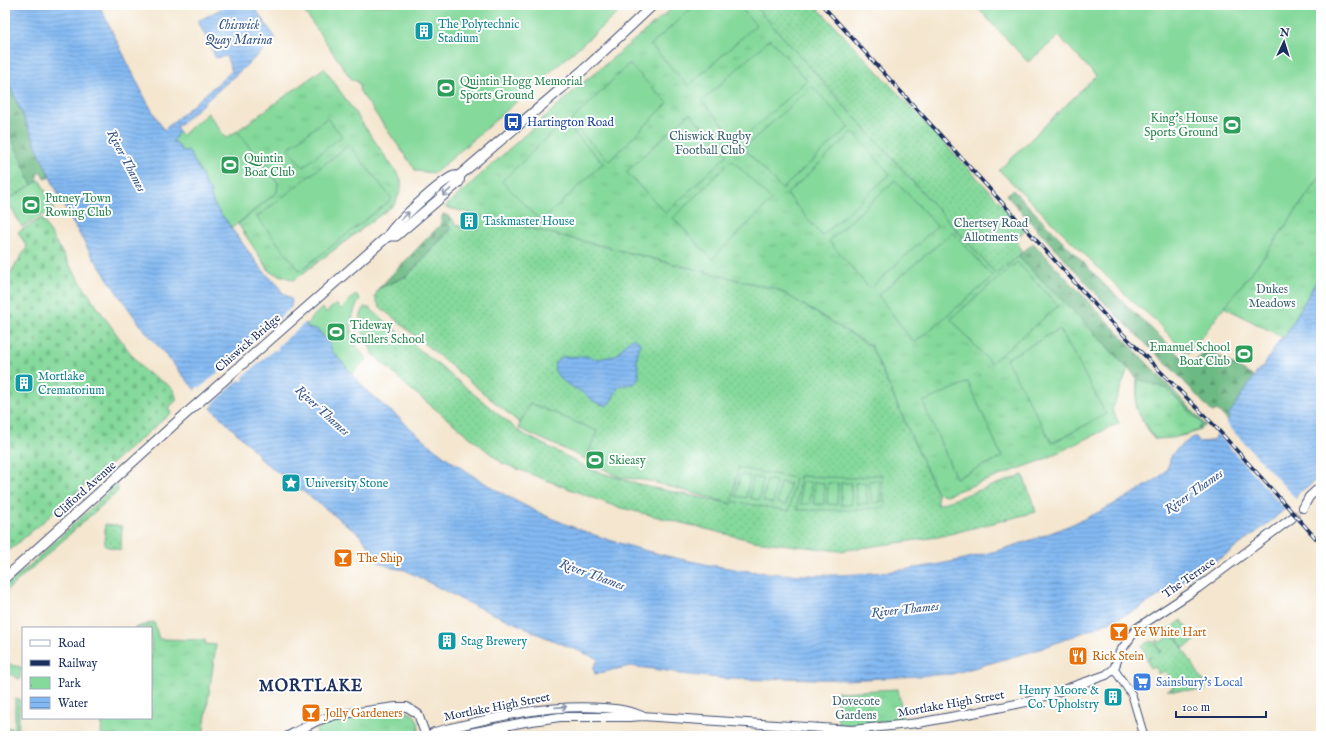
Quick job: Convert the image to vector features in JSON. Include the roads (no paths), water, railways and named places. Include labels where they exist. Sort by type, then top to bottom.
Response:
[{"type":"highway","points":[[388,236],[391,231],[425,198],[453,176],[460,175],[589,65],[653,5]]},
{"type":"highway","points":[[388,236],[396,236],[458,182],[460,175]]},
{"type":"highway","name":"Chiswick Bridge","points":[[180,419],[388,236]]},
{"type":"highway","name":"Clifford Avenue","points":[[5,578],[180,419]]},
{"type":"main road","points":[[1302,508],[1309,497],[1321,486]]},
{"type":"main road","name":"The Terrace","points":[[1114,669],[1120,652],[1137,628],[1198,588],[1292,518]]},
{"type":"main road","name":"Mortlake High Street","points":[[454,736],[572,716],[630,718],[642,716],[852,730],[918,723],[1032,701],[1096,680],[1114,669]]},
{"type":"main road","points":[[288,736],[317,721],[340,714],[407,707],[418,714],[427,736]]},
{"type":"main road","name":"Mortlake High Street","points":[[427,736],[434,732],[535,710],[566,707],[592,707],[633,711],[642,716]]},
{"type":"street","points":[[1114,669],[1132,696],[1144,736]]},
{"type":"water","points":[[5,5],[99,5],[147,102],[164,130],[232,71],[226,56],[216,58],[198,21],[228,5],[253,5],[276,39],[177,127],[179,132],[172,142],[176,142],[183,152],[188,150],[202,175],[205,184],[211,192],[213,203],[260,267],[278,285],[281,291],[292,300],[291,307],[309,329],[317,329],[330,344],[332,351],[370,394],[429,444],[474,476],[532,509],[597,536],[647,551],[706,564],[766,573],[815,575],[865,574],[915,568],[965,559],[1013,546],[1061,529],[1106,508],[1155,480],[1166,470],[1174,452],[1194,437],[1196,437],[1199,442],[1211,441],[1215,438],[1218,431],[1228,421],[1230,416],[1229,414],[1259,369],[1262,369],[1280,339],[1284,338],[1321,273],[1321,475],[1307,488],[1297,494],[1296,499],[1270,522],[1227,554],[1136,610],[1037,650],[952,674],[847,680],[780,678],[773,680],[729,679],[679,674],[675,672],[630,666],[595,674],[593,668],[598,660],[596,658],[468,603],[405,570],[392,568],[370,558],[369,546],[359,534],[259,458],[258,454],[210,407],[214,406],[200,388],[197,387],[196,391],[142,327],[91,254],[70,218],[50,177],[5,75]]},
{"type":"water","points":[[630,339],[635,339],[640,343],[637,356],[639,378],[634,384],[619,386],[610,403],[607,405],[599,404],[567,384],[556,373],[555,363],[562,357],[585,356],[598,359],[614,356]]},
{"type":"tunnel","points":[[1292,518],[1303,508]]},
{"type":"railway","points":[[822,5],[1109,320],[1212,423],[1321,544]]},
{"type":"place","name":"The Polytechnic Stadium","points":[[424,31]]},
{"type":"place","name":"Quintin Hogg Memorial Sports Ground","points":[[446,88]]},
{"type":"place","name":"Hartington Road","points":[[513,122]]},
{"type":"place","name":"King's House Sports Ground","points":[[1232,125]]},
{"type":"place","name":"Quintin Boat Club","points":[[230,165]]},
{"type":"place","name":"Putney Town Rowing Club","points":[[31,205]]},
{"type":"place","name":"Taskmaster House","points":[[469,221]]},
{"type":"place","name":"Tideway Scullers School","points":[[336,332]]},
{"type":"place","name":"Emanuel School Boat Club","points":[[1244,354]]},
{"type":"place","name":"Mortlake Crematorium","points":[[24,383]]},
{"type":"place","name":"Skieasy","points":[[595,460]]},
{"type":"place","name":"University Stone","points":[[291,483]]},
{"type":"place","name":"The Ship","points":[[343,558]]},
{"type":"place","name":"Ye White Hart","points":[[1119,632]]},
{"type":"place","name":"Stag Brewery","points":[[447,641]]},
{"type":"place","name":"Rick Stein","points":[[1078,656]]},
{"type":"place","name":"Sainsbury's Local","points":[[1142,682]]},
{"type":"place","name":"Henry Moore & Co. Upholstry","points":[[1113,697]]},
{"type":"place","name":"Jolly Gardeners","points":[[311,713]]},
{"type":"district","name":"MORTLAKE","points":[[311,687]]},
{"type":"water label","name":"Chiswick Quay Marina","points":[[239,32]]},
{"type":"water label","name":"River Thames","points":[[126,161]]},
{"type":"water label","name":"River Thames","points":[[322,411]]},
{"type":"water label","name":"River Thames","points":[[1194,492]]},
{"type":"water label","name":"River Thames","points":[[592,575]]},
{"type":"water label","name":"River Thames","points":[[905,610]]},
{"type":"park label","name":"Chiswick Rugby Football Club","points":[[710,143]]},
{"type":"park label","name":"Chertsey Road Allotments","points":[[991,230]]},
{"type":"park label","name":"Dukes Meadows","points":[[1272,296]]},
{"type":"park label","name":"Dovecote Gardens","points":[[856,708]]}]
